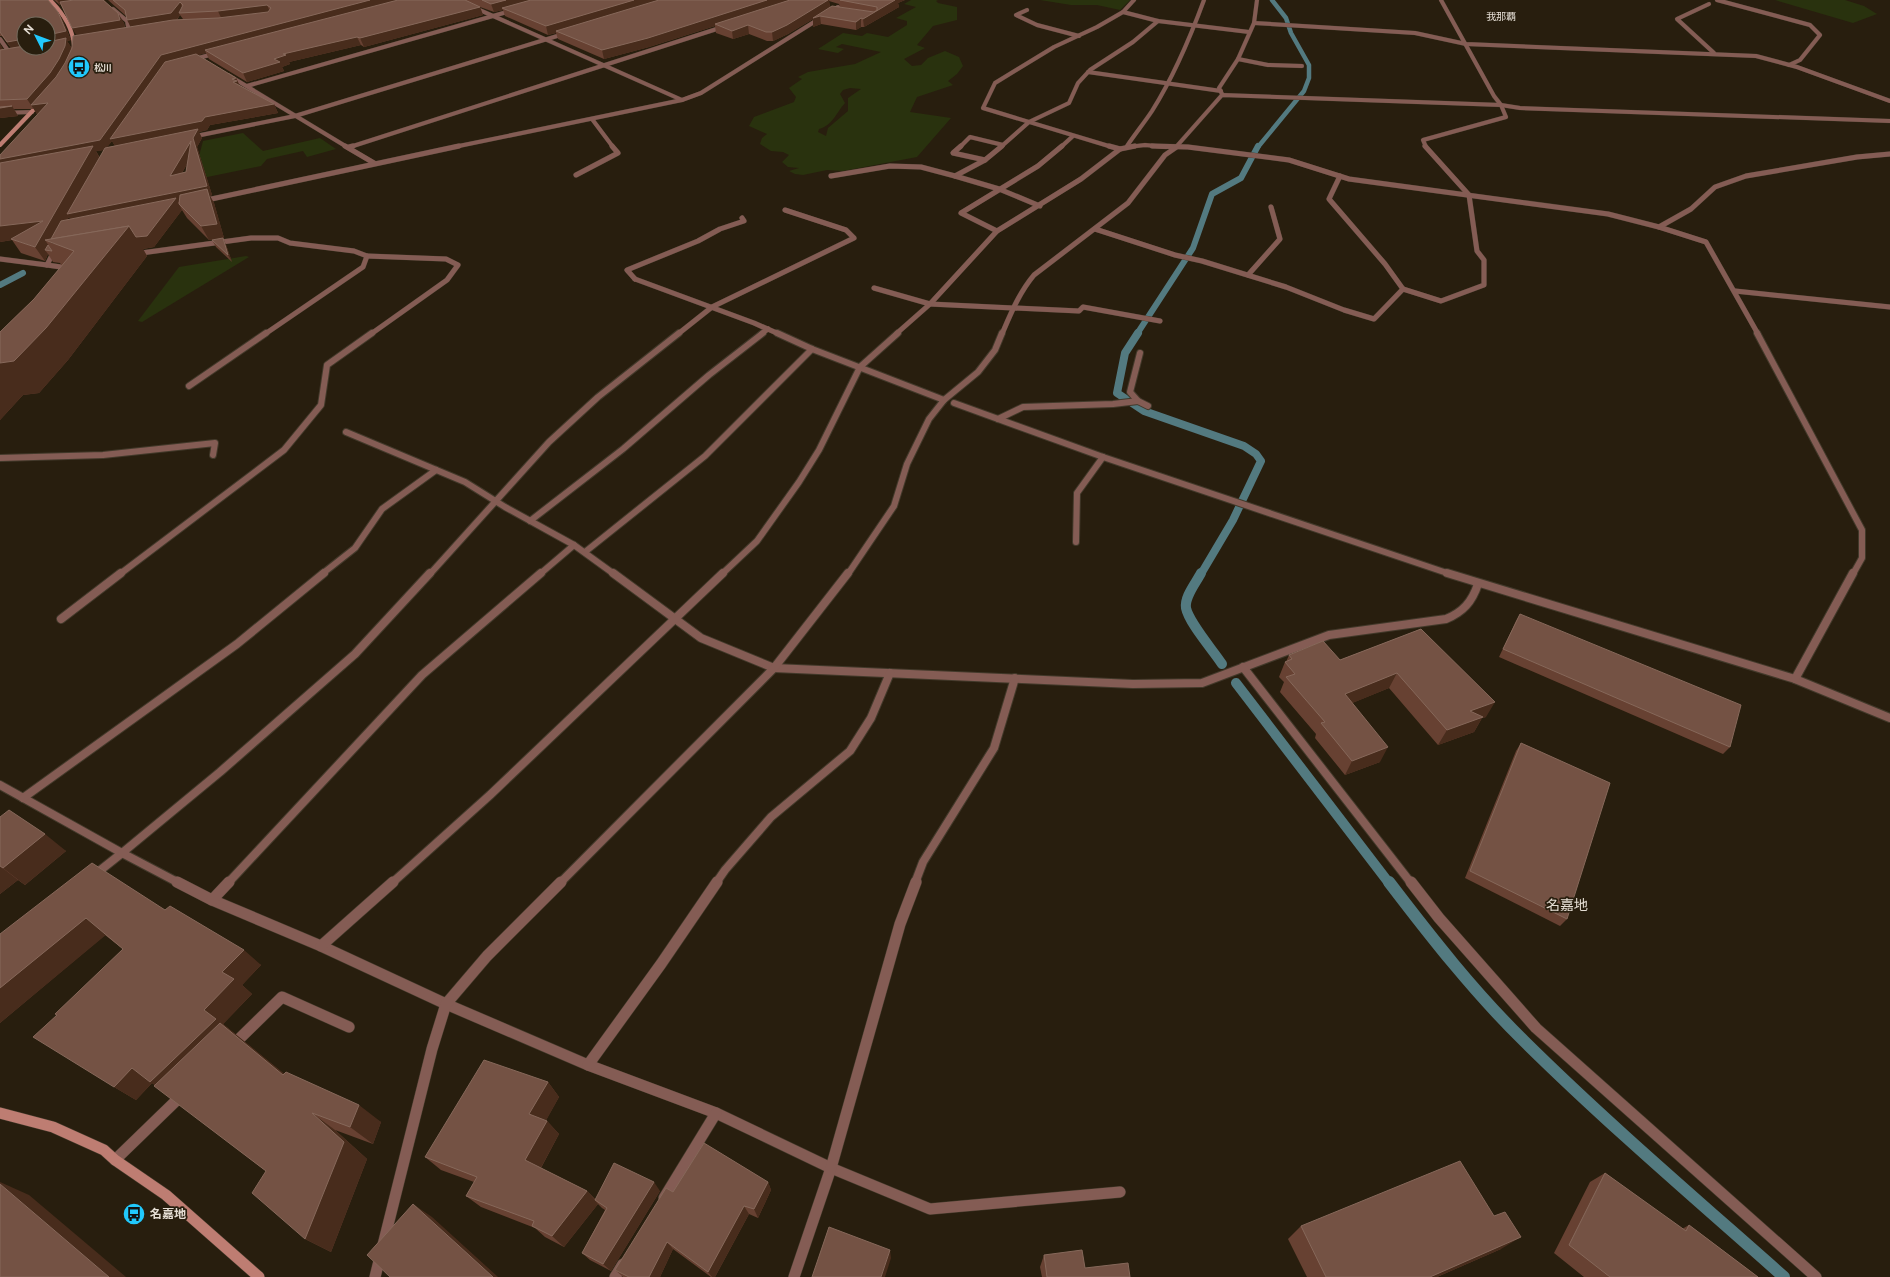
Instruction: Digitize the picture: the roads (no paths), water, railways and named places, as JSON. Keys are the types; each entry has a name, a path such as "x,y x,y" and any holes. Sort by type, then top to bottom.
{"main road":[{"path":"50,0 61,9 70,28 75,42 73,53"},
{"path":"0,145 46,98"},
{"path":"0,1113 52,1127 104,1150 166,1195 259,1277"}],"street":[{"path":"457,0 682,100"},
{"path":"1134,0 1123,12 1079,36 1054,47 995,83 983,108 1073,136 1123,148 1173,149 1188,147 1289,160 1340,176 1608,214 1659,227 1706,242 1735,291 1862,530 1862,558 1795,679"},
{"path":"321,946 490,795 757,541 803,476 819,450 860,367 930,304 964,265 997,231 1040,206 1081,179 1123,148 1155,107 1168,84 1195,26 1204,0"},
{"path":"1222,93 1219,88 1238,59 1254,23 1257,0"},
{"path":"1340,176 1329,199 1386,264 1402,289 1441,301 1484,285 1484,260 1477,251 1470,195 1424,145 1423,140 1506,117 1501,105 1494,96 1441,0"},
{"path":"1717,0 1810,26 1820,35 1800,60 1789,65"},
{"path":"1709,4 1677,19 1714,54"},
{"path":"199,202 374,163 682,100 701,92 838,7 831,5"},
{"path":"112,8 127,21 129,32"},
{"path":"247,86 522,8"},
{"path":"1027,10 1016,15 1032,23 1079,36"},
{"path":"832,11 839,12"},
{"path":"1123,12 1158,21 1249,32"},
{"path":"955,176 985,160 1029,122 1069,104 1078,83 1088,72 1133,42 1158,21"},
{"path":"1254,23 1415,33 1466,44 1756,56 1789,65 1890,101"},
{"path":"349,147 605,66 731,24"},
{"path":"121,34 134,31"},
{"path":"183,138 295,116 570,32"},
{"path":"0,39 10,55"},
{"path":"187,61 223,52"},
{"path":"5,56 16,54"},
{"path":"200,58 207,62"},
{"path":"1238,59 1268,65 1302,66"},
{"path":"220,70 374,163"},
{"path":"1088,72 1222,93 1287,97 1501,105 1520,108 1890,120"},
{"path":"375,1277 432,1049 446,1004 487,956 774,668 859,560 894,506 907,464 928,419 944,400 978,372 996,350 1012,309 1024,287 1034,275 1095,230 1128,203 1165,155 1180,144 1222,93"},
{"path":"0,112 32,112"},
{"path":"576,175 618,153 592,119"},
{"path":"997,231 961,213 1038,166 1073,136"},
{"path":"985,160 953,153 970,137 1004,145"},
{"path":"1659,227 1691,209 1716,187 1746,176 1857,157 1890,154"},
{"path":"831,176 890,166 921,167 999,189 1040,206"},
{"path":"1248,275 1280,239 1271,207"},
{"path":"86,882 220,772 355,654 444,559 549,442 598,398 712,307 854,238 846,230 785,210"},
{"path":"742,218 744,221 720,229 627,270 635,279 712,307 768,329 812,349 944,400"},
{"path":"1095,230 1286,287 1344,310 1374,319 1402,289"},
{"path":"61,619 284,450 321,405 328,365 447,280 458,265 446,259 367,256 354,251 290,243 278,238 251,238 125,255"},
{"path":"47,265 60,241"},
{"path":"189,386 364,267 367,256"},
{"path":"0,259 61,267 79,264"},
{"path":"874,288 930,304 1079,311 1083,307 1160,321"},
{"path":"1735,291 1890,307"},
{"path":"530,521 623,449 709,375 768,329"},
{"path":"585,552 704,456 812,349"},
{"path":"1140,353 1130,392 1138,401 1148,406"},
{"path":"998,419 1023,407 1113,404 1138,401"},
{"path":"954,403 1103,457 1478,584 1795,679 1890,718"},
{"path":"346,432 464,482 585,552 674,620 701,638 774,668 1133,684 1202,683 1329,635 1446,619 1458,614 1474,597 1478,584"},
{"path":"0,458 103,455 215,443 213,455"},
{"path":"1076,542 1077,493 1103,457"},
{"path":"23,798 238,644 355,548 382,509 436,470"},
{"path":"212,900 422,675 574,545"},
{"path":"1243,667 1439,918 1536,1028 1816,1277"},
{"path":"588,1065 725,870 771,817 817,777 850,751 871,718 890,673"},
{"path":"794,1277 831,1168 905,910 923,862 994,748 1015,678"},
{"path":"0,785 122,853 212,900 321,946 446,1004 588,1065 716,1113 831,1168 930,1209 1120,1192"},
{"path":"227,1051 282,997 349,1027"},
{"path":"116,1160 188,1090"},
{"path":"660,1205 716,1113"},
{"path":"616,1277 628,1257"}],"waterway":[{"path":"1258,147 1304,91 1309,78 1309,65 1291,33 1286,18 1272,0"},
{"path":"1137,334 1193,248 1212,194 1241,178 1258,146"},
{"path":"0,285 23,273"},
{"path":"1138,333 1125,353 1117,393 1144,411 1244,446 1256,454 1261,461 1233,520 1201,574"},
{"path":"1201,573 1187,599 1186,608 1196,629 1222,664"},
{"path":"1236,683 1389,883"},
{"path":"1389,882 1470,984 1524,1041 1620,1131 1784,1277"}],"place":[{"name":"松川","path":"79,67"},
{"name":"名嘉地","path":"134,1214"}],"district":[{"name":"我那覇","path":"1501,16"},
{"name":"名嘉地","path":"1567,905"}]}
